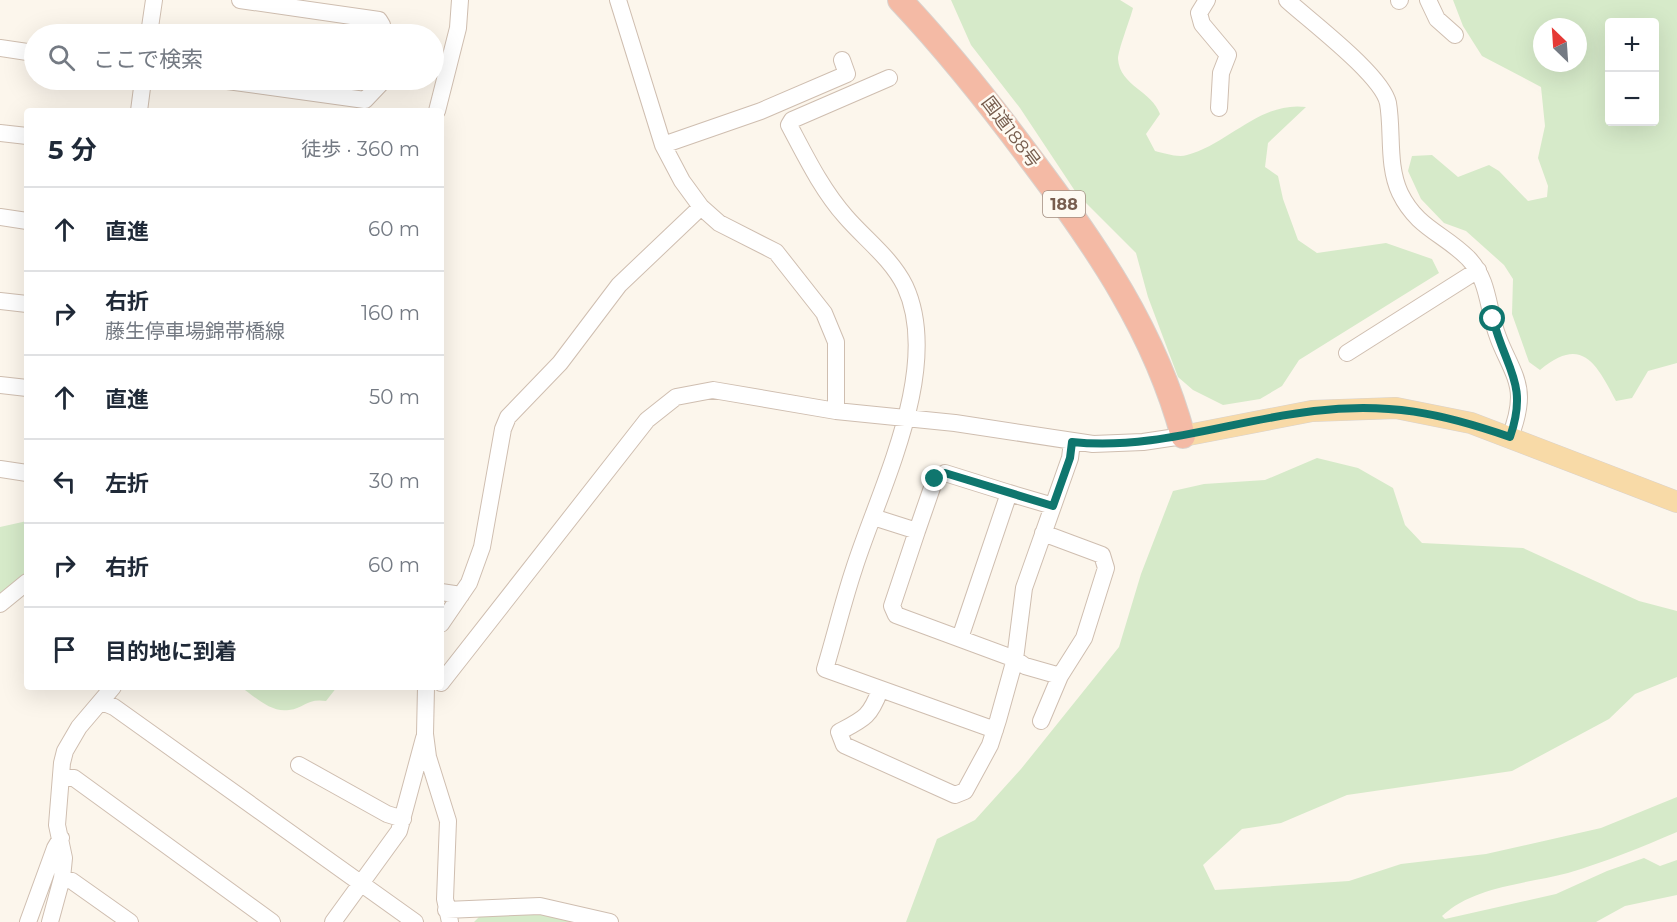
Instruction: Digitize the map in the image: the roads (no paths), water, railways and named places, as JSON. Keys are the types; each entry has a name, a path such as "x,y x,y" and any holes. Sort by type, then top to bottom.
{"highway":[{"name":"国道188号","path":"900,0 966,72 1113,274 1147,335 1173,398 1183,436"}],"main road":[{"path":"1183,436 1312,411 1396,408 1438,415 1510,437 1677,502"}],"street":[{"path":"150,24 154,0"},
{"path":"240,0 379,20 381,24"},
{"path":"444,83 458,28 460,0"},
{"path":"618,0 663,145 682,181 701,207 719,223 776,252 824,313 836,342 836,411"},
{"path":"1206,0 1199,13 1202,24 1228,55 1221,73 1219,108"},
{"path":"1287,0 1376,80 1387,99 1391,124 1393,171 1400,192 1412,212 1428,230 1467,256 1478,270 1489,295 1497,337 1516,381 1519,397 1516,419 1510,437"},
{"path":"1428,0 1437,19 1455,35"},
{"path":"0,48 24,52"},
{"path":"663,145 761,111 847,74 842,60"},
{"path":"889,78 792,120 789,125 820,183 847,218 890,262 914,309 917,337 908,419 854,568 825,669 995,730"},
{"path":"138,108 141,90"},
{"path":"293,90 366,100 375,90"},
{"path":"438,108 442,90"},
{"path":"0,133 24,136"},
{"path":"444,620 461,595 482,547 503,429 508,417 560,363 600,307 619,285 701,207"},
{"path":"0,217 24,221"},
{"path":"1347,353 1478,270"},
{"path":"0,301 24,304"},
{"path":"0,385 24,388"},
{"path":"444,680 640,430 666,404 688,393 713,390 836,411 955,423 1093,444 1143,442 1183,436"},
{"path":"880,690 866,718 839,732 844,745 955,795 965,791 990,745 995,730 1016,659 1021,602 1070,458 1072,442"},
{"path":"0,469 24,473"},
{"path":"1053,506 945,473 935,479 892,606 896,615 1016,659 1025,666 1060,676"},
{"path":"960,638 1008,493"},
{"path":"873,517 917,531"},
{"path":"1041,722 1060,676 1084,638 1106,568 1102,555 1043,533"},
{"path":"0,604 24,584"},
{"path":"444,592 461,595"},
{"path":"50,922 62,878 64,858 57,825 65,751 79,727 111,690"},
{"path":"427,694 425,734 428,757 448,822 448,916 540,906 610,922"},
{"path":"102,702 114,707 416,922"},
{"path":"333,922 399,831 425,734"},
{"path":"299,765 387,814 403,819"},
{"path":"61,777 74,778 272,922"},
{"path":"28,922 55,848 61,838"},
{"path":"62,878 72,881 130,922"}]}
